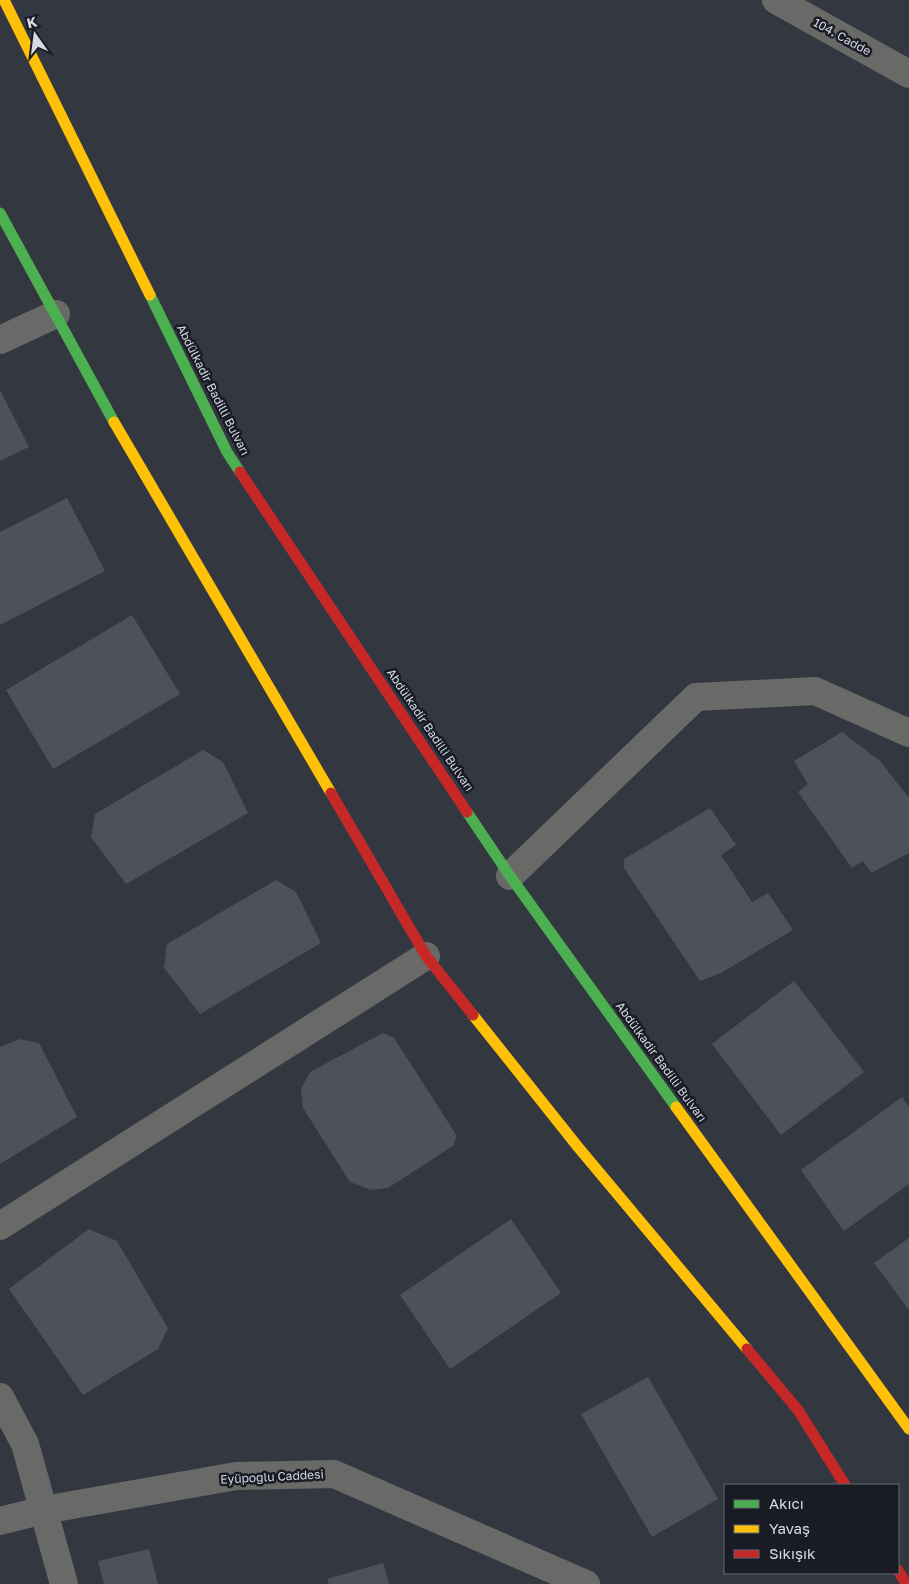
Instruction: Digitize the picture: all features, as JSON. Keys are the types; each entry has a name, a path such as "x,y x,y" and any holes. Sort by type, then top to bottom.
{"main road":[{"name":"Abdülkadir Badilli Bulvarı","path":"4,0 227,452 510,876 909,1429"},
{"path":"0,213 120,432 426,956 578,1147 798,1410 844,1484"},
{"path":"899,1572 906,1584"}],"street":[{"name":"104. Cadde","path":"776,0 909,74"},
{"path":"0,340 56,314"},
{"path":"510,876 696,698 814,691 909,733"},
{"path":"0,1226 426,956"},
{"path":"0,1397 25,1444 64,1584"},
{"name":"Eyüpoğlu Caddesi","path":"0,1521 44,1510 236,1476 334,1474 586,1584"}],"building":[{"path":"0,390 29,447 0,461"},
{"path":"67,498 105,571 0,625 0,532"},
{"path":"132,615 180,694 53,769 6,690"},
{"path":"842,732 880,761 909,798 909,853 871,873 863,861 852,868 798,792 808,784 794,761"},
{"path":"203,750 223,762 248,813 126,884 91,837 95,814"},
{"path":"710,808 736,845 721,855 752,902 768,893 793,930 721,973 700,981 624,868 624,859"},
{"path":"276,880 296,892 321,943 200,1014 164,968 167,944"},
{"path":"794,981 864,1072 781,1135 712,1044"},
{"path":"383,1033 394,1038 457,1136 453,1146 388,1188 371,1190 350,1182 303,1108 301,1089 310,1072"},
{"path":"20,1039 39,1043 77,1117 0,1164 0,1047"},
{"path":"902,1097 909,1107 909,1184 844,1231 801,1170"},
{"path":"511,1219 561,1293 450,1369 400,1295"},
{"path":"89,1229 117,1241 168,1328 158,1349 83,1395 9,1289"},
{"path":"909,1238 909,1310 874,1263"},
{"path":"648,1377 718,1499 652,1537 581,1414"},
{"path":"149,1549 158,1584 104,1584 98,1561"},
{"path":"383,1563 389,1584 329,1584 327,1579"}],"traffic: fast":[{"path":"0,213 114,422"},
{"path":"150,295 227,452 240,472"},
{"path":"467,812 510,876 676,1107"}],"traffic: slow":[{"path":"4,0 150,295"},
{"path":"114,422 331,793"},
{"path":"473,1015 578,1147 747,1349"},
{"path":"676,1107 909,1429"}],"traffic: jam":[{"path":"240,472 467,812"},
{"path":"331,793 426,956 473,1015"},
{"path":"747,1349 798,1410 844,1484"},
{"path":"899,1572 906,1584"}]}
